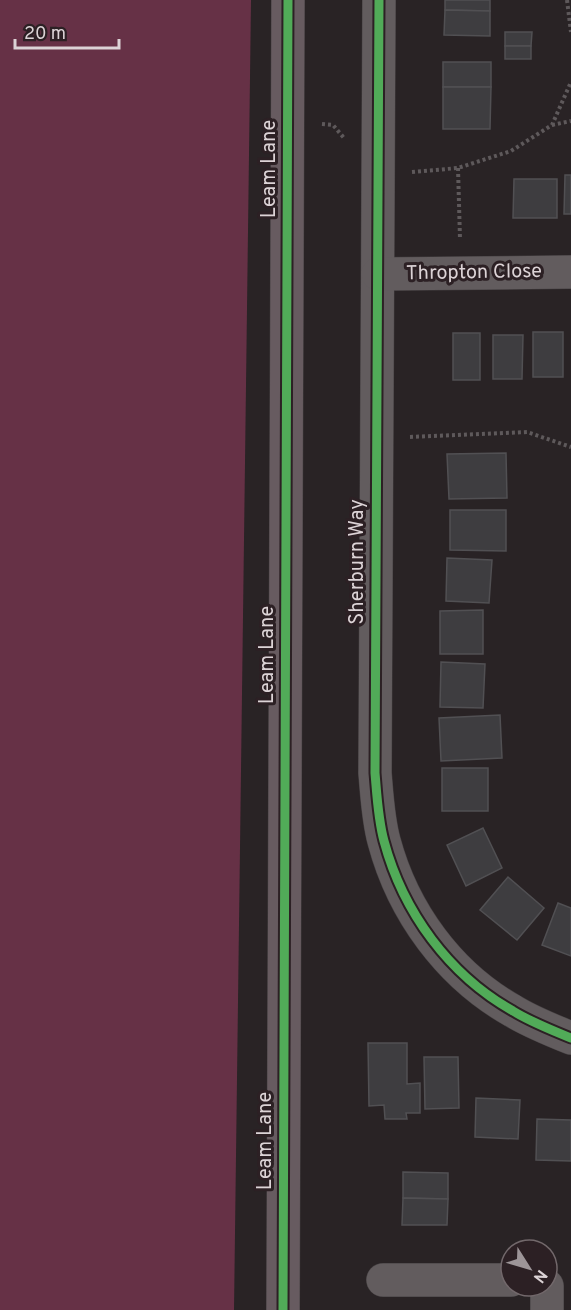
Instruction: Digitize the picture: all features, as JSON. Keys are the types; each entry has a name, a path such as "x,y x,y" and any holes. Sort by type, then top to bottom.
{"main road":[{"name":"Leam Lane","path":"283,1310 288,0"}],"street":[{"name":"Sherburn Way","path":"379,0 375,773 377,805 384,840 394,872 408,902 439,950 483,992 540,1026 571,1038"},
{"name":"Thropton Close","path":"378,274 571,272"},
{"path":"383,1280 499,1280"}],"path":[{"path":"567,0 571,32"},
{"path":"552,125 571,82"},
{"path":"288,123 333,125 378,176 458,168 511,151 552,125 571,121"},
{"path":"458,168 461,274"},
{"path":"376,438 527,432 571,447"}],"shaded area":[{"path":"0,0 251,0 234,1310 0,1310"}],"building":[{"path":"445,0 490,0 490,11 445,10"},
{"path":"445,10 490,11 490,36 444,35"},
{"path":"505,32 532,32 531,46 505,46"},
{"path":"505,46 531,46 531,59 505,59"},
{"path":"443,62 491,62 491,87 443,87"},
{"path":"443,87 491,87 490,129 443,129"},
{"path":"565,175 571,175 571,214 564,214"},
{"path":"514,179 557,179 557,218 513,218"},
{"path":"533,332 563,332 563,377 533,377"},
{"path":"453,333 480,333 480,380 453,380"},
{"path":"493,335 523,335 522,379 493,379"},
{"path":"506,453 507,498 449,499 447,454"},
{"path":"450,510 506,510 506,551 450,550"},
{"path":"447,558 492,560 489,603 446,601"},
{"path":"483,610 483,654 440,654 440,611"},
{"path":"441,662 485,664 483,708 440,707"},
{"path":"500,715 502,758 441,761 439,718"},
{"path":"442,768 488,768 488,811 442,811"},
{"path":"483,828 502,868 466,886 447,845"},
{"path":"508,877 544,908 517,940 480,910"},
{"path":"558,903 571,908 571,956 542,945"},
{"path":"368,1043 407,1043 407,1084 420,1083 420,1113 406,1113 407,1119 385,1119 384,1105 369,1106"},
{"path":"424,1057 458,1057 459,1108 425,1109"},
{"path":"476,1098 520,1100 518,1139 475,1137"},
{"path":"537,1119 571,1120 571,1161 536,1160"},
{"path":"403,1172 448,1173 448,1199 403,1198"},
{"path":"403,1198 448,1199 447,1225 402,1225"}],"cycle path":[{"path":"283,1310 288,0"},
{"path":"379,0 375,773 380,824 392,867 403,892 416,916 449,960 490,996 513,1011 571,1038"}]}
